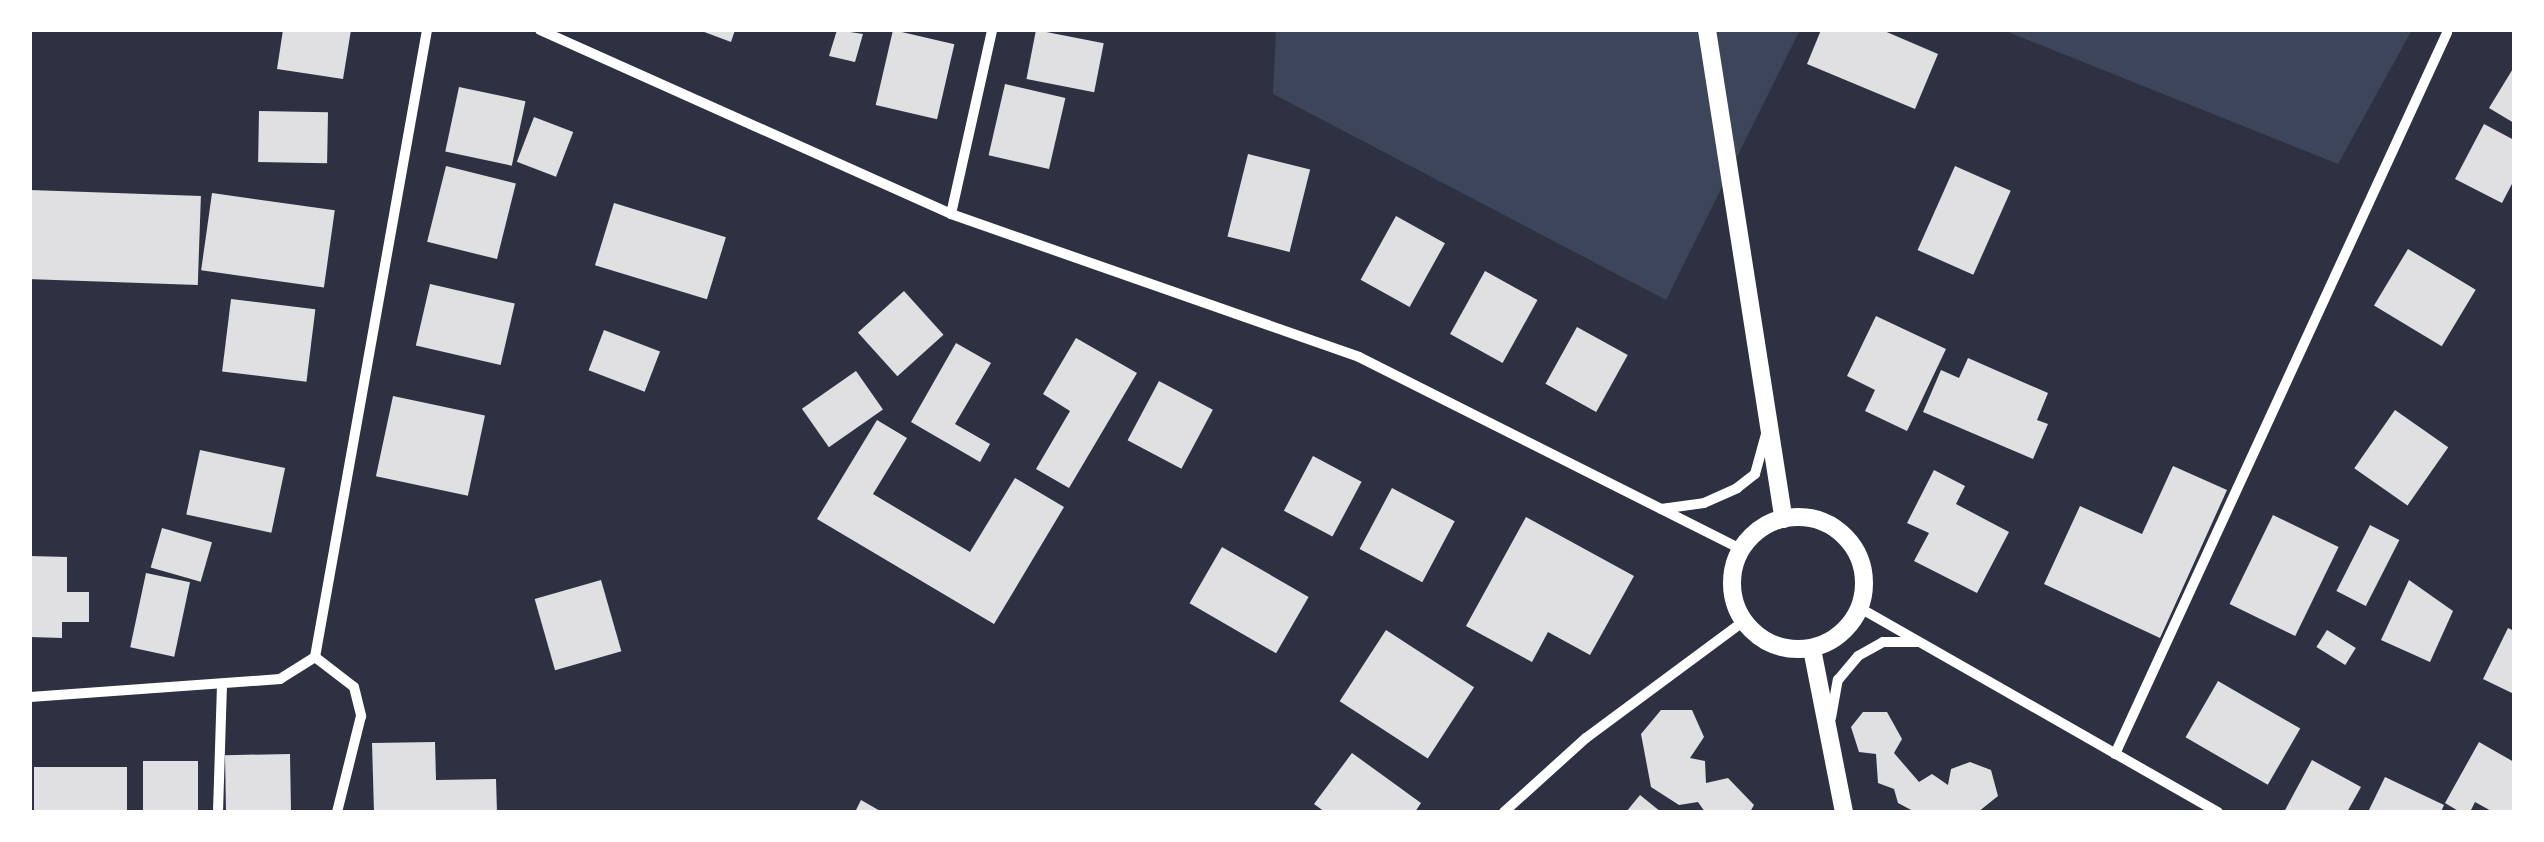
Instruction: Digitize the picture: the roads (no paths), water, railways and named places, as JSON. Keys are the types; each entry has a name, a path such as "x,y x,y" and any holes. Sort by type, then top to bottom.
{"street":[{"path":"30,697 280,679 314,657 427,30"},
{"path":"540,30 951,214 1359,357 1740,550"},
{"path":"951,214 992,30"},
{"path":"1707,30 1784,519"},
{"path":"2115,754 2447,33"},
{"path":"1660,509 1704,503 1755,474 1769,424"},
{"path":"1784,519 1817,519 1853,545 1865,586 1850,627 1812,649 1768,644 1744,621 1732,592 1740,550 1755,533 1784,519"},
{"path":"1860,608 2218,812"},
{"path":"1504,812 1586,738 1744,621"},
{"path":"1828,734 1838,680 1858,656 1883,642 1919,642"},
{"path":"1812,649 1844,812"},
{"path":"314,657 354,687 360,716 336,812"},
{"path":"218,812 222,685"}]}
